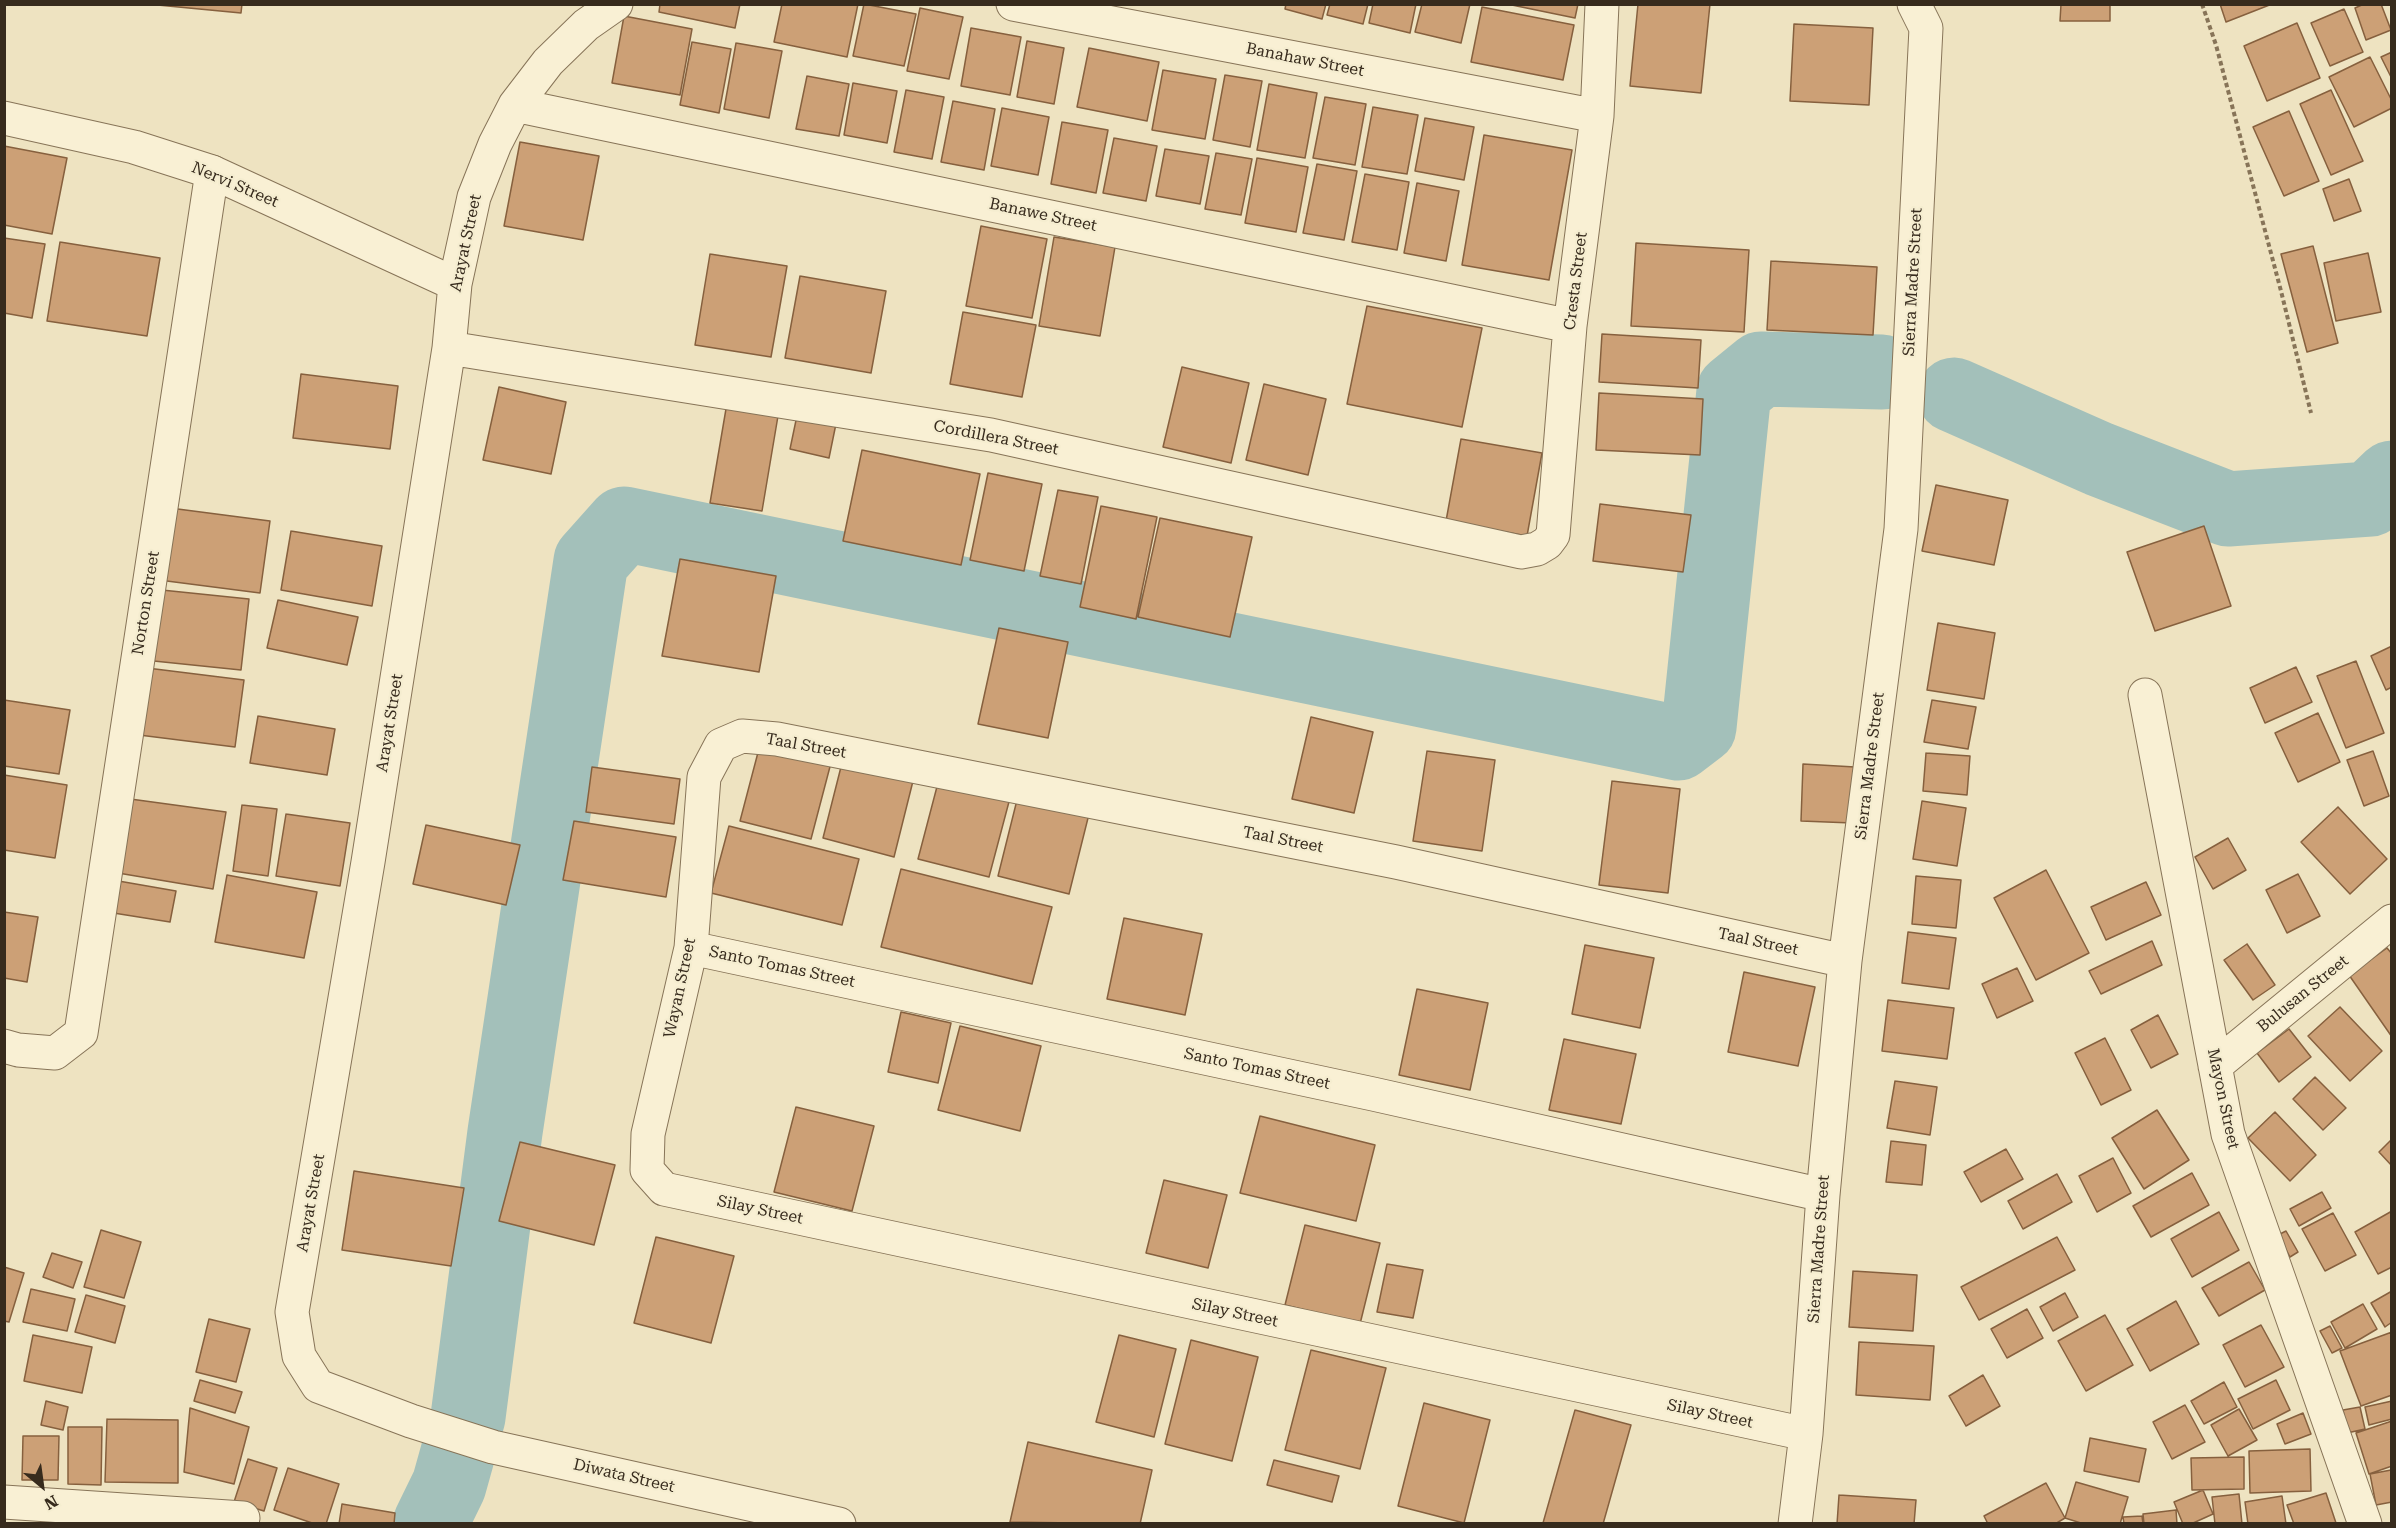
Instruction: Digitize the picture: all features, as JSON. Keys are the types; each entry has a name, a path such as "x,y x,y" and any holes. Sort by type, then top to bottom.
{"street":[{"name":"Arayat Street","path":"411,1421 318,1386 299,1356 292,1312 368,862 449,348 455,284 474,197 495,144 515,105 548,62 585,25 616,4"},
{"name":"Banahaw Street","path":"1013,4 1597,116"},
{"name":"Cresta Street","path":"1537,549 1547,543 1553,535 1570,326 1597,116 1602,4"},
{"name":"Sierra Madre Street","path":"1796,1524 1806,1434 1823,1195 1845,961 1901,529 1926,28 1916,6"},
{"name":"Banawe Street","path":"515,105 1570,326"},
{"name":"Nervi Street","path":"4,118 134,147 212,172 455,284"},
{"name":"Norton Street","path":"4,1046 18,1050 55,1053 81,1033 212,172"},
{"name":"Cordillera Street","path":"449,348 991,435 1521,552 1537,549"},
{"name":"Mayon Street","path":"2145,695 2228,1134 2365,1524"},
{"name":"Taal Street","path":"721,745 742,736 777,739 1396,862 1845,961"},
{"name":"Wayan Street","path":"664,1190 647,1170 648,1134 691,948 704,777 721,745"},
{"name":"Bulusan Street","path":"2215,1066 2391,921"},
{"name":"Santo Tomas Street","path":"691,948 1373,1094 1823,1195"},
{"name":"Silay Street","path":"664,1190 1806,1434"},
{"name":"Diwata Street","path":"411,1421 493,1447 758,1515 839,1524"},
{"path":"12,1509 243,1518"}],"path":[{"path":"2202,4 2216,45 2282,291 2311,412"}],"building":[{"path":"147,4 242,4 241,13"},
{"path":"660,4 740,4 735,28 659,12"},
{"path":"782,4 858,4 847,57 774,42"},
{"path":"864,4 916,14 904,66 853,56"},
{"path":"1286,4 1326,4 1322,19 1285,9"},
{"path":"1330,4 1368,4 1363,24 1327,15"},
{"path":"1373,4 1416,4 1410,33 1369,23"},
{"path":"1422,4 1470,4 1461,43 1415,32"},
{"path":"1507,4 1578,4 1575,18"},
{"path":"1638,4 1710,4 1701,93 1630,86"},
{"path":"2061,4 2110,4 2110,21 2060,21"},
{"path":"2220,4 2272,4 2226,22"},
{"path":"2364,4 2381,4 2391,30 2366,40 2355,8"},
{"path":"1482,7 1574,25 1563,80 1471,62"},
{"path":"920,8 963,17 949,79 907,71"},
{"path":"2344,9 2363,52 2330,66 2311,23"},
{"path":"624,16 692,29 680,95 612,83"},
{"path":"2297,23 2320,78 2267,101 2244,46"},
{"path":"1794,24 1873,28 1869,105 1790,101"},
{"path":"971,28 1021,37 1010,95 961,86"},
{"path":"1027,41 1064,48 1054,104 1017,97"},
{"path":"692,42 731,49 719,113 680,105"},
{"path":"736,43 782,51 769,118 724,109"},
{"path":"1089,48 1159,62 1147,121 1077,107"},
{"path":"2392,52 2392,79 2381,57"},
{"path":"2370,57 2392,101 2392,108 2354,127 2329,77"},
{"path":"1163,70 1216,79 1205,139 1152,130"},
{"path":"1225,75 1262,81 1250,147 1213,140"},
{"path":"807,76 849,84 839,136 796,129"},
{"path":"853,83 897,91 887,143 844,135"},
{"path":"1269,84 1317,93 1305,158 1257,150"},
{"path":"906,90 944,97 932,159 894,152"},
{"path":"2331,90 2363,161 2331,175 2300,104"},
{"path":"1325,97 1366,104 1355,165 1313,158"},
{"path":"953,101 995,109 984,170 941,162"},
{"path":"1373,107 1418,115 1407,174 1362,167"},
{"path":"1002,108 1049,117 1038,175 991,166"},
{"path":"2289,111 2319,181 2284,196 2253,127"},
{"path":"1425,118 1474,127 1464,180 1415,171"},
{"path":"1062,122 1108,130 1096,193 1051,184"},
{"path":"1484,135 1572,150 1549,280 1462,265"},
{"path":"1114,138 1157,146 1146,201 1103,193"},
{"path":"520,142 599,156 583,240 504,226"},
{"path":"4,146 67,158 52,234 4,225"},
{"path":"1165,149 1209,156 1200,204 1156,196"},
{"path":"1216,153 1252,159 1241,215 1205,209"},
{"path":"1257,158 1308,167 1296,232 1245,223"},
{"path":"1317,164 1357,171 1344,240 1303,233"},
{"path":"1365,174 1409,182 1397,250 1352,242"},
{"path":"2349,179 2361,211 2334,221 2323,189"},
{"path":"1417,183 1459,191 1446,261 1404,253"},
{"path":"981,226 1047,239 1032,318 966,306"},
{"path":"1054,237 1115,247 1100,336 1039,326"},
{"path":"4,238 45,244 32,318 4,313"},
{"path":"60,242 160,258 147,336 47,321"},
{"path":"1636,243 1749,250 1744,332 1631,326"},
{"path":"2313,246 2338,343 2307,352 2281,254"},
{"path":"2368,253 2381,312 2336,321 2324,263"},
{"path":"710,254 787,266 771,357 695,345"},
{"path":"1771,261 1877,267 1873,335 1767,330"},
{"path":"800,276 886,291 871,373 785,358"},
{"path":"1367,306 1482,328 1462,427 1347,404"},
{"path":"963,312 1036,325 1022,397 950,384"},
{"path":"1602,334 1701,340 1698,388 1599,382"},
{"path":"1182,367 1249,383 1231,463 1163,447"},
{"path":"301,374 398,386 390,449 293,438"},
{"path":"1264,384 1326,399 1308,475 1246,460"},
{"path":"499,387 566,402 551,474 483,460"},
{"path":"1599,393 1703,399 1700,455 1596,450"},
{"path":"727,403 779,410 762,511 710,503"},
{"path":"799,406 838,414 829,458 790,449"},
{"path":"1461,439 1542,453 1527,536 1446,521"},
{"path":"862,450 980,474 961,565 843,541"},
{"path":"988,473 1042,484 1024,571 970,560"},
{"path":"1936,485 2008,500 1994,565 1922,551"},
{"path":"1058,490 1098,497 1081,584 1040,576"},
{"path":"1600,504 1691,515 1683,572 1593,561"},
{"path":"1101,506 1157,517 1136,619 1080,607"},
{"path":"170,508 270,521 260,593 159,580"},
{"path":"1160,518 1252,537 1230,637 1138,617"},
{"path":"2204,526 2231,606 2155,631 2127,552"},
{"path":"291,531 382,546 372,606 281,590"},
{"path":"680,559 776,576 759,672 662,656"},
{"path":"152,589 249,599 241,670 144,660"},
{"path":"278,600 358,617 347,665 267,648"},
{"path":"1938,623 1995,633 1984,699 1927,690"},
{"path":"999,628 1068,642 1048,738 978,724"},
{"path":"2392,646 2392,687 2386,690 2371,656"},
{"path":"2356,661 2384,733 2346,748 2317,676"},
{"path":"139,667 244,680 235,747 131,734"},
{"path":"2296,667 2312,702 2265,723 2250,688"},
{"path":"4,700 70,710 59,774 4,766"},
{"path":"1932,700 1976,707 1968,749 1924,742"},
{"path":"2318,713 2340,762 2298,782 2275,733"},
{"path":"258,716 335,729 327,775 250,763"},
{"path":"1311,717 1373,732 1354,813 1292,799"},
{"path":"761,741 832,759 811,839 740,821"},
{"path":"1427,751 1495,760 1482,851 1413,841"},
{"path":"2373,751 2389,796 2364,806 2347,760"},
{"path":"1926,753 1970,756 1967,795 1923,791"},
{"path":"843,759 914,777 894,857 823,838"},
{"path":"1803,764 1855,767 1852,823 1801,821"},
{"path":"592,767 680,779 674,824 586,812"},
{"path":"4,775 67,785 55,858 4,850"},
{"path":"939,779 1010,798 989,877 918,859"},
{"path":"1612,781 1680,789 1668,893 1599,885"},
{"path":"1018,796 1089,814 1069,894 998,876"},
{"path":"123,798 226,812 213,889 112,872"},
{"path":"1922,801 1966,808 1957,866 1913,859"},
{"path":"242,805 277,809 268,876 233,871"},
{"path":"2338,807 2387,859 2350,894 2301,842"},
{"path":"286,814 350,823 340,886 276,876"},
{"path":"574,821 676,837 666,897 563,880"},
{"path":"426,825 520,845 506,905 413,884"},
{"path":"729,826 859,859 842,925 711,893"},
{"path":"2228,838 2246,870 2213,889 2195,857"},
{"path":"901,869 1052,907 1032,984 881,947"},
{"path":"2046,870 2089,953 2036,980 1994,898"},
{"path":"2298,874 2320,916 2287,933 2266,890"},
{"path":"227,875 317,892 304,958 215,942"},
{"path":"1916,876 1961,880 1956,928 1912,924"},
{"path":"107,879 176,891 170,922 101,911"},
{"path":"2146,882 2161,915 2106,940 2091,907"},
{"path":"4,912 38,917 27,982 4,978"},
{"path":"1124,918 1202,934 1185,1015 1107,999"},
{"path":"1908,932 1956,938 1949,989 1902,983"},
{"path":"2152,941 2162,965 2101,994 2089,971"},
{"path":"2247,944 2275,985 2253,1000 2224,960"},
{"path":"1585,945 1654,958 1640,1028 1572,1014"},
{"path":"2387,948 2392,954 2392,1037 2349,975"},
{"path":"2017,968 2033,1001 1997,1018 1982,984"},
{"path":"1744,972 1815,987 1798,1066 1728,1052"},
{"path":"1417,989 1488,1003 1470,1090 1399,1075"},
{"path":"1888,1000 1954,1008 1947,1059 1882,1051"},
{"path":"2340,1007 2382,1051 2350,1081 2308,1036"},
{"path":"901,1012 951,1023 938,1083 888,1072"},
{"path":"2158,1015 2178,1054 2151,1068 2131,1030"},
{"path":"960,1026 1041,1046 1020,1131 938,1110"},
{"path":"2289,1029 2311,1057 2279,1082 2257,1053"},
{"path":"2105,1038 2131,1090 2101,1105 2075,1053"},
{"path":"1564,1039 1636,1054 1621,1124 1549,1110"},
{"path":"2315,1077 2346,1108 2323,1130 2293,1099"},
{"path":"1895,1081 1937,1087 1930,1135 1887,1128"},
{"path":"796,1107 874,1126 852,1211 774,1192"},
{"path":"2157,1110 2189,1160 2144,1189 2112,1138"},
{"path":"2275,1112 2316,1155 2290,1181 2248,1138"},
{"path":"1260,1116 1375,1145 1356,1221 1240,1193"},
{"path":"2392,1139 2392,1166 2379,1152"},
{"path":"1891,1141 1926,1145 1922,1185 1886,1182"},
{"path":"520,1142 615,1165 594,1245 499,1221"},
{"path":"2006,1149 2023,1179 1981,1202 1964,1172"},
{"path":"2113,1158 2131,1193 2097,1212 2079,1176"},
{"path":"354,1171 464,1188 451,1266 342,1250"},
{"path":"2192,1173 2209,1205 2151,1237 2133,1206"},
{"path":"2057,1174 2072,1202 2023,1229 2008,1201"},
{"path":"1164,1180 1227,1195 1208,1268 1146,1253"},
{"path":"2322,1192 2331,1208 2299,1226 2290,1209"},
{"path":"2392,1211 2392,1267 2378,1274 2355,1232"},
{"path":"2219,1212 2239,1250 2192,1277 2171,1239"},
{"path":"2333,1213 2356,1255 2325,1271 2302,1229"},
{"path":"1305,1225 1380,1243 1360,1324 1285,1305"},
{"path":"101,1230 141,1242 124,1298 84,1287"},
{"path":"2286,1231 2298,1252 2290,1257 2278,1235"},
{"path":"656,1237 734,1256 711,1343 634,1323"},
{"path":"2057,1237 2075,1270 1979,1320 1961,1287"},
{"path":"52,1253 82,1262 73,1288 43,1277"},
{"path":"2249,1262 2265,1290 2219,1316 2202,1288"},
{"path":"1387,1264 1423,1270 1413,1318 1377,1312"},
{"path":"4,1267 24,1273 9,1322 4,1321"},
{"path":"1853,1271 1917,1275 1913,1331 1849,1327"},
{"path":"31,1289 75,1299 67,1331 23,1322"},
{"path":"2392,1291 2392,1322 2385,1327 2371,1303"},
{"path":"2065,1293 2078,1317 2053,1331 2040,1307"},
{"path":"86,1295 125,1306 115,1343 75,1332"},
{"path":"2176,1301 2199,1344 2150,1371 2127,1329"},
{"path":"2363,1304 2377,1329 2345,1348 2331,1322"},
{"path":"2027,1309 2043,1338 2007,1358 1991,1329"},
{"path":"2105,1315 2133,1365 2086,1391 2058,1341"},
{"path":"209,1319 250,1329 236,1382 196,1372"},
{"path":"2261,1325 2284,1367 2245,1387 2223,1345"},
{"path":"2330,1326 2342,1348 2332,1353 2320,1331"},
{"path":"2392,1332 2392,1395 2361,1406 2340,1351"},
{"path":"33,1335 92,1347 82,1393 24,1381"},
{"path":"1119,1335 1176,1349 1154,1437 1096,1422"},
{"path":"1191,1340 1258,1357 1232,1461 1165,1444"},
{"path":"1859,1342 1934,1346 1930,1400 1856,1395"},
{"path":"1311,1350 1386,1368 1360,1469 1285,1450"},
{"path":"1983,1375 2000,1406 1966,1426 1949,1396"},
{"path":"200,1380 242,1392 235,1413 194,1401"},
{"path":"2276,1380 2290,1410 2253,1429 2238,1399"},
{"path":"2224,1382 2237,1407 2204,1424 2191,1401"},
{"path":"46,1401 68,1407 63,1430 41,1425"},
{"path":"2392,1401 2392,1419 2369,1425 2365,1407"},
{"path":"1424,1403 1490,1420 1464,1523 1398,1506"},
{"path":"2185,1405 2205,1442 2172,1459 2153,1422"},
{"path":"2360,1407 2365,1429 2347,1433 2343,1410"},
{"path":"190,1408 249,1427 234,1484 184,1472"},
{"path":"2239,1409 2257,1440 2228,1456 2211,1425"},
{"path":"1575,1410 1631,1425 1603,1524 1543,1523"},
{"path":"2303,1413 2311,1434 2285,1444 2277,1424"},
{"path":"107,1419 178,1420 178,1483 105,1482"},
{"path":"2392,1421 2392,1466 2369,1474 2356,1433"},
{"path":"68,1427 102,1427 101,1485 68,1484"},
{"path":"23,1436 59,1436 58,1480 22,1480"},
{"path":"2090,1438 2146,1449 2139,1482 2084,1471"},
{"path":"1028,1442 1152,1470 1140,1524 1010,1522"},
{"path":"2310,1449 2311,1491 2250,1493 2249,1451"},
{"path":"2244,1457 2244,1489 2192,1490 2191,1458"},
{"path":"248,1459 277,1468 264,1511 234,1502"},
{"path":"1274,1460 1339,1476 1332,1502 1267,1485"},
{"path":"288,1468 339,1484 326,1524 315,1524 274,1510"},
{"path":"2391,1470 2392,1502 2376,1505 2370,1474"},
{"path":"2076,1482 2128,1497 2120,1524 2084,1524 2065,1518"},
{"path":"2046,1483 2065,1518 2055,1524 1988,1524 1984,1516"},
{"path":"2203,1490 2213,1514 2191,1524 2183,1524 2174,1502"},
{"path":"2326,1493 2336,1523 2294,1524 2287,1505"},
{"path":"2239,1494 2242,1524 2215,1524 2212,1497"},
{"path":"1839,1495 1916,1500 1914,1524 1837,1524"},
{"path":"2282,1496 2286,1524 2248,1524 2245,1502"},
{"path":"342,1504 395,1513 394,1524 339,1524"},
{"path":"2176,1510 2177,1524 2144,1524 2143,1514"},
{"path":"2142,1516 2143,1524 2124,1524 2123,1517"}],"waterway":[{"path":"430,1524 449,1485 468,1417 505,1132 591,561 624,524 1678,743 1699,727 1734,391 1761,369 1882,372"},
{"path":"1954,395 2099,459 2228,509 2370,499 2392,478"}]}
